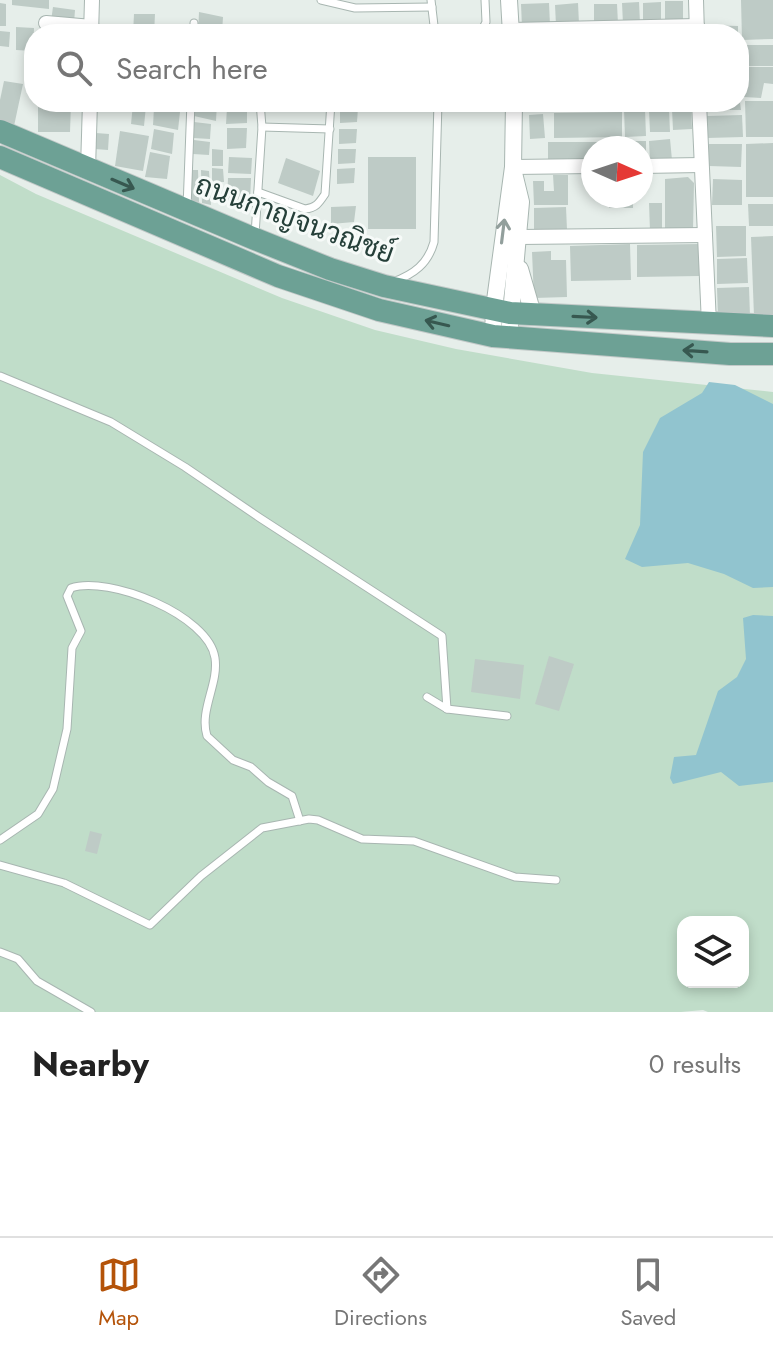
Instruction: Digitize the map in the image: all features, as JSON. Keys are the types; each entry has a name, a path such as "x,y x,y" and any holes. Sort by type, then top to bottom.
{"main road":[{"name":"ถนนกาญจนวณิชย์","path":"0,131 255,239 330,269 384,286 533,314 773,326"},
{"name":"ถนนกาญจนวณิชย์","path":"0,157 278,276 379,310 501,336 730,354 773,354"}],"street":[{"path":"92,0 92,24"},
{"path":"509,0 510,24"},
{"path":"696,0 697,24"},
{"path":"46,23 53,24"},
{"path":"88,169 90,112"},
{"path":"501,336 498,275 513,167 514,112"},
{"path":"699,112 709,324"},
{"path":"653,166 701,165"},
{"path":"513,167 581,166"},
{"path":"513,167 521,202 518,256 523,286 533,314"},
{"path":"519,237 705,235"},
{"path":"502,310 518,256"},
{"path":"464,302 480,295 498,275"}],"lane":[{"path":"321,0 355,8 432,4 434,24"},
{"path":"485,0 485,24"},
{"path":"186,211 191,112"},
{"path":"255,239 261,112"},
{"path":"258,192 305,209 319,203 325,194 331,112"},
{"path":"384,286 417,270 431,252 434,242 438,112"},
{"path":"262,127 330,129"},
{"path":"0,376 111,422 442,636 447,709"},
{"path":"0,840 38,814 53,789 67,724 72,648 81,629 67,596 71,588 82,585 109,587 133,594 174,613 199,629 211,644 215,660 205,723 208,738 233,760 251,767 268,782 292,796 300,821"},
{"path":"427,697 447,709 507,716"},
{"path":"0,865 64,883 150,925 201,876 258,830 270,824 318,820 362,839 414,841 515,877 556,880"},
{"path":"0,952 18,959 37,981 91,1012"}],"green space":[{"path":"0,175 36,194 282,298 375,330 456,349 592,373 773,392 773,1012 0,1012"}],"water":[{"path":"709,382 735,385 773,404 773,587 753,588 724,574 688,563 642,567 625,559 640,525 643,452 660,418 702,393"},
{"path":"773,616 773,782 739,786 721,772 673,784 670,778 674,757 696,755 718,691 737,677 746,659 743,618"}],"building":[{"path":"12,0 49,0 49,9 12,5"},
{"path":"741,0 773,0 773,39 749,40 749,24 742,24"},
{"path":"665,1 683,1 683,23 665,23"},
{"path":"639,2 640,23 623,24 622,3"},
{"path":"661,2 661,24 643,24 643,3"},
{"path":"0,3 6,4 6,26 0,26"},
{"path":"549,3 550,24 522,24 521,4"},
{"path":"578,3 579,24 556,24 555,5"},
{"path":"594,4 617,4 618,24 594,24"},
{"path":"53,7 75,10 74,23 51,21"},
{"path":"199,12 223,17 223,24 198,24"},
{"path":"134,14 155,14 154,24 134,24"},
{"path":"16,27 24,27 24,50 16,50"},
{"path":"0,31 10,32 9,47 0,46"},
{"path":"749,45 773,45 773,66 749,66"},
{"path":"749,67 773,67 773,84 764,83 761,98 749,97"},
{"path":"4,81 23,84 14,126 0,123"},
{"path":"749,101 773,101 773,137 746,137 745,112 749,112"},
{"path":"38,112 71,112 70,132 38,132"},
{"path":"132,112 145,112 144,126 131,124"},
{"path":"154,112 180,112 178,130 153,125"},
{"path":"194,112 216,112 216,121 194,116"},
{"path":"227,112 247,112 247,123 226,124"},
{"path":"340,112 358,112 357,122 340,123"},
{"path":"622,112 622,136 554,138 554,113"},
{"path":"624,112 645,112 646,136 625,136"},
{"path":"649,112 669,112 670,132 650,132"},
{"path":"672,112 691,112 692,129 673,130"},
{"path":"543,114 545,138 530,139 529,115"},
{"path":"742,115 743,137 707,138 707,116"},
{"path":"194,122 211,124 210,139 193,138"},
{"path":"227,128 247,128 246,148 227,149"},
{"path":"154,129 174,133 172,154 151,149"},
{"path":"339,129 357,129 356,143 339,144"},
{"path":"120,131 149,136 143,171 115,166"},
{"path":"96,133 109,134 108,150 95,149"},
{"path":"670,139 672,160 653,162 653,141"},
{"path":"194,140 210,142 209,155 193,154"},
{"path":"548,142 581,142 581,161 548,161"},
{"path":"773,143 773,197 746,197 746,144"},
{"path":"709,144 742,144 741,167 709,166"},
{"path":"212,149 223,150 223,166 212,166"},
{"path":"338,149 356,149 355,163 338,164"},
{"path":"150,152 170,156 167,179 145,177"},
{"path":"229,157 252,158 251,174 228,173"},
{"path":"368,157 416,157 416,229 368,229"},
{"path":"286,158 320,171 313,196 278,183"},
{"path":"212,168 223,169 224,182 212,182"},
{"path":"355,168 354,183 337,184 337,169"},
{"path":"191,170 198,170 199,202 191,201"},
{"path":"201,170 209,171 211,205 202,203"},
{"path":"553,175 568,175 568,205 534,205 533,181 544,181 544,191 554,191"},
{"path":"688,177 694,183 693,230 665,230 665,179"},
{"path":"228,178 251,178 250,201 227,201"},
{"path":"713,179 742,180 742,205 712,205"},
{"path":"653,203 662,203 662,231 650,231 649,208 653,208"},
{"path":"748,204 773,204 773,226 749,226"},
{"path":"356,206 354,222 331,224 331,207"},
{"path":"566,207 567,230 534,231 534,208"},
{"path":"716,226 746,226 746,256 717,257"},
{"path":"773,236 773,316 754,316 751,237"},
{"path":"380,243 391,244 390,255 379,255"},
{"path":"630,244 631,280 571,281 570,246"},
{"path":"699,244 699,276 637,277 637,245"},
{"path":"551,251 551,260 566,260 567,297 534,298 532,252"},
{"path":"747,258 748,283 717,284 717,259"},
{"path":"749,287 750,316 718,317 717,288"},
{"path":"549,656 574,664 559,711 535,704"},
{"path":"475,659 524,665 520,699 471,692"},
{"path":"90,831 102,834 97,854 85,851"}]}
